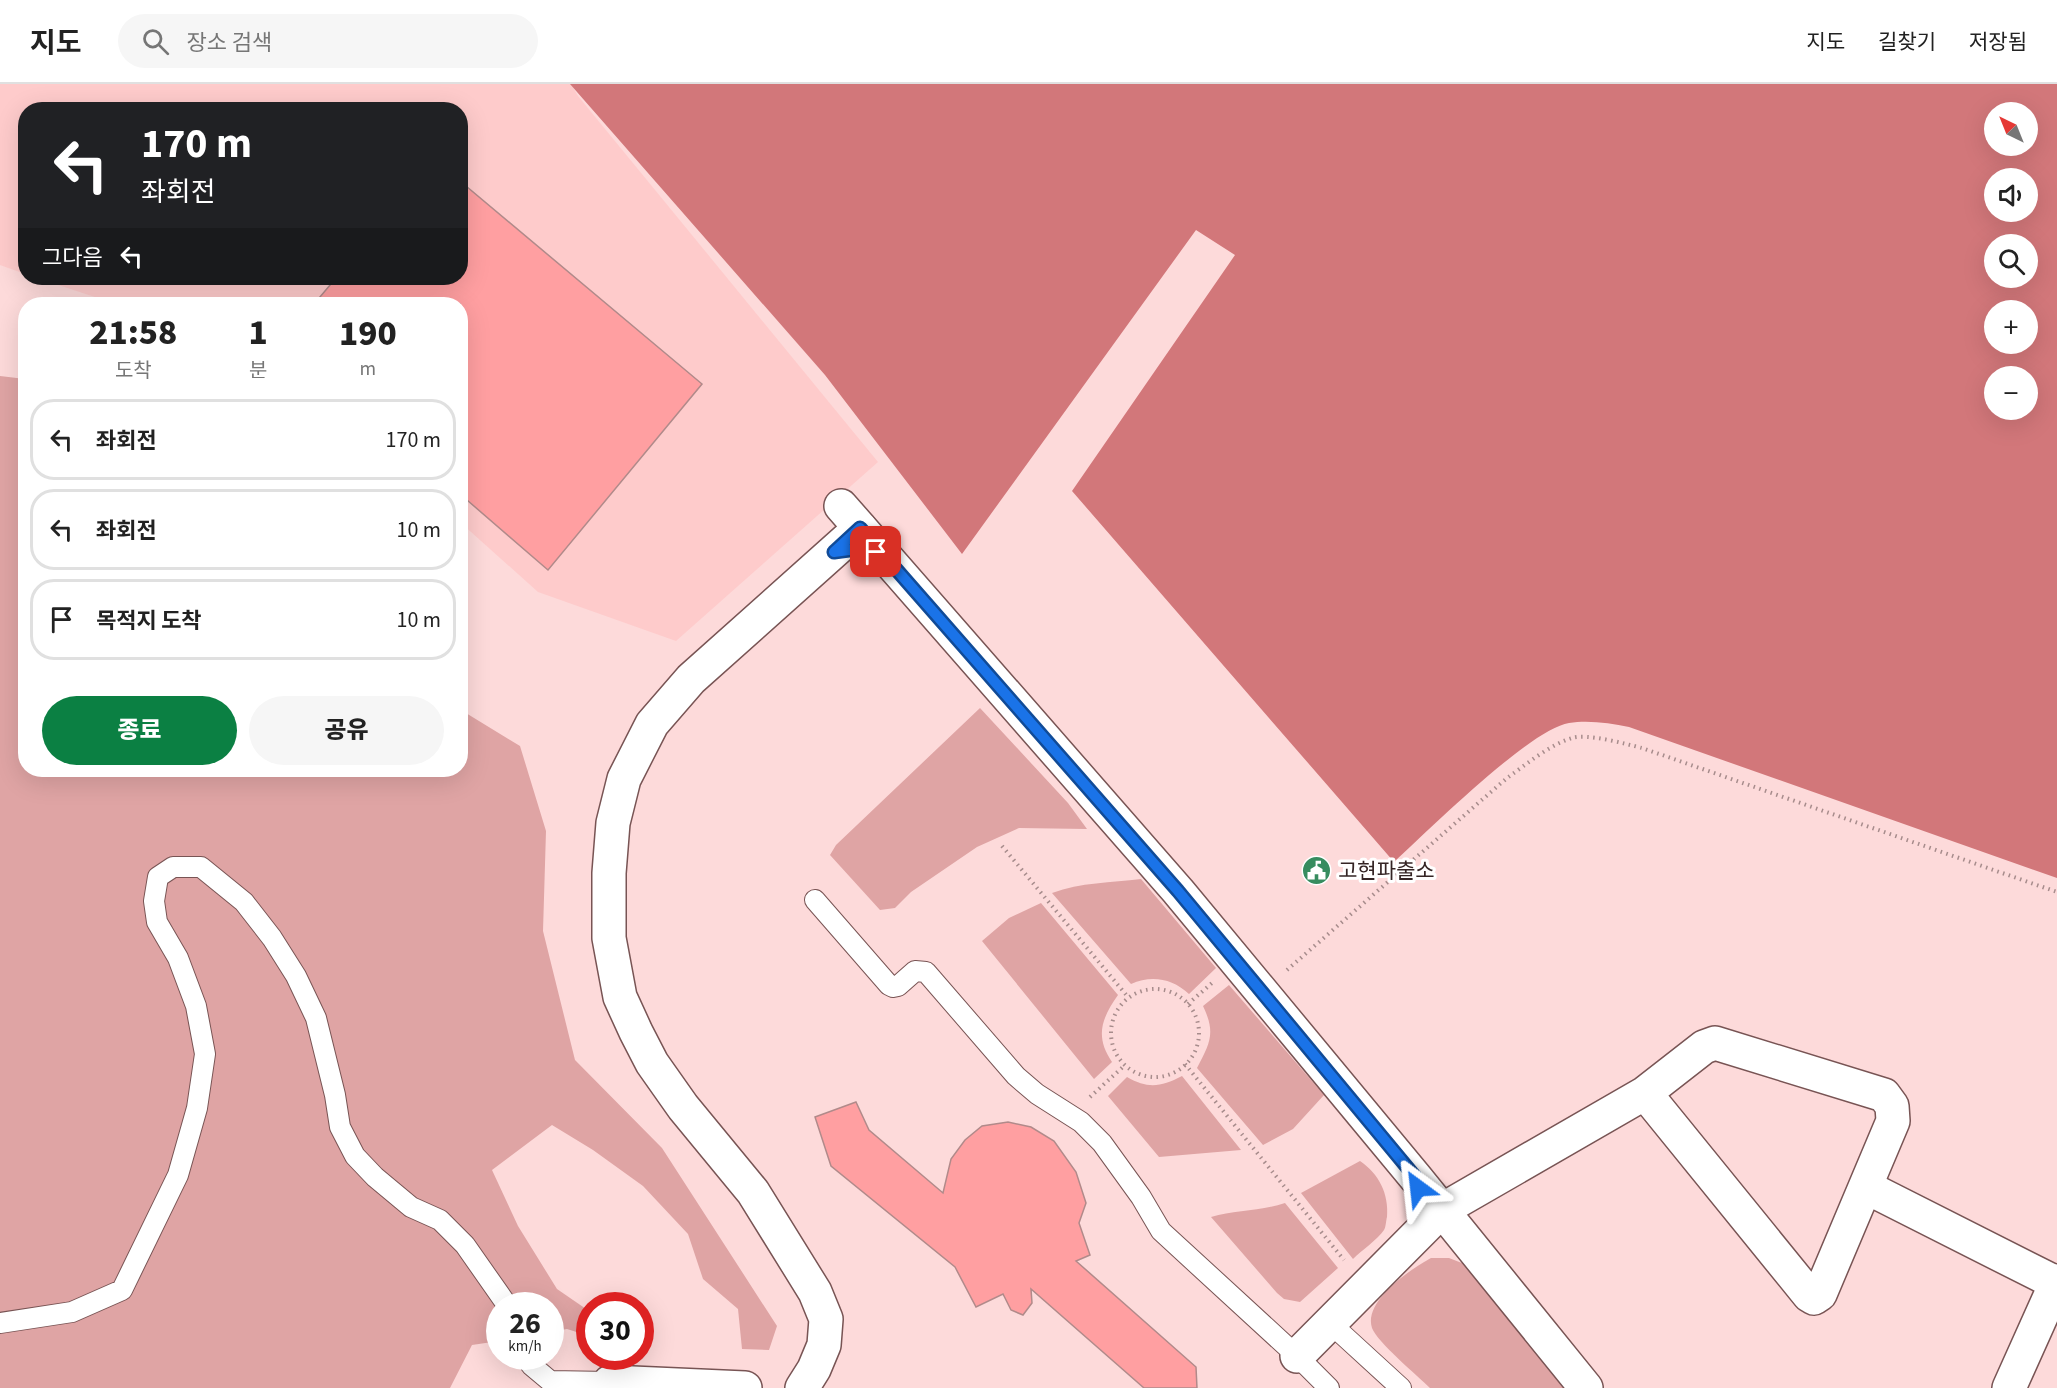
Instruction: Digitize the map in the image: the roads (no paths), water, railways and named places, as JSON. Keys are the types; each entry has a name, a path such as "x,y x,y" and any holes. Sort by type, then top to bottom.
{"street":[{"path":"802,1388 814,1370 824,1345 826,1319 815,1292 753,1192 683,1107 652,1063 636,1032 620,997 609,938 609,873 613,823 624,778 652,724 691,679 834,552 851,517 1178,891 1416,1178 1586,1388"},
{"path":"834,552 856,549 883,554"},
{"path":"1297,1356 1442,1210 1645,1093 1704,1047 1715,1043 1884,1095 1892,1106 1893,1121 1820,1294 1814,1298 1810,1297 1645,1093"},
{"path":"1410,1242 1420,1204 1416,1178"},
{"path":"1866,1187 2057,1282 2009,1388"},
{"path":"1410,1242 1422,1237 1441,1236 1466,1240"},
{"path":"610,1382 745,1388"}],"lane":[{"path":"0,1323 72,1312 122,1290 178,1175 197,1108 205,1054 196,1006 178,958 157,922 154,901 158,877 173,867 201,867 244,902 272,938 296,976 316,1018 335,1095 340,1127 356,1156 375,1177 411,1207 440,1220 465,1245 498,1292"},
{"path":"815,900 890,985 898,987 915,971 926,972 1016,1076 1037,1094 1081,1122 1102,1143 1141,1197 1161,1231 1329,1388"},
{"path":"1330,1323 1401,1388"},
{"path":"537,1370 550,1381 610,1382"}],"place":[{"name":"고현파출소","path":"1317,871"}]}
